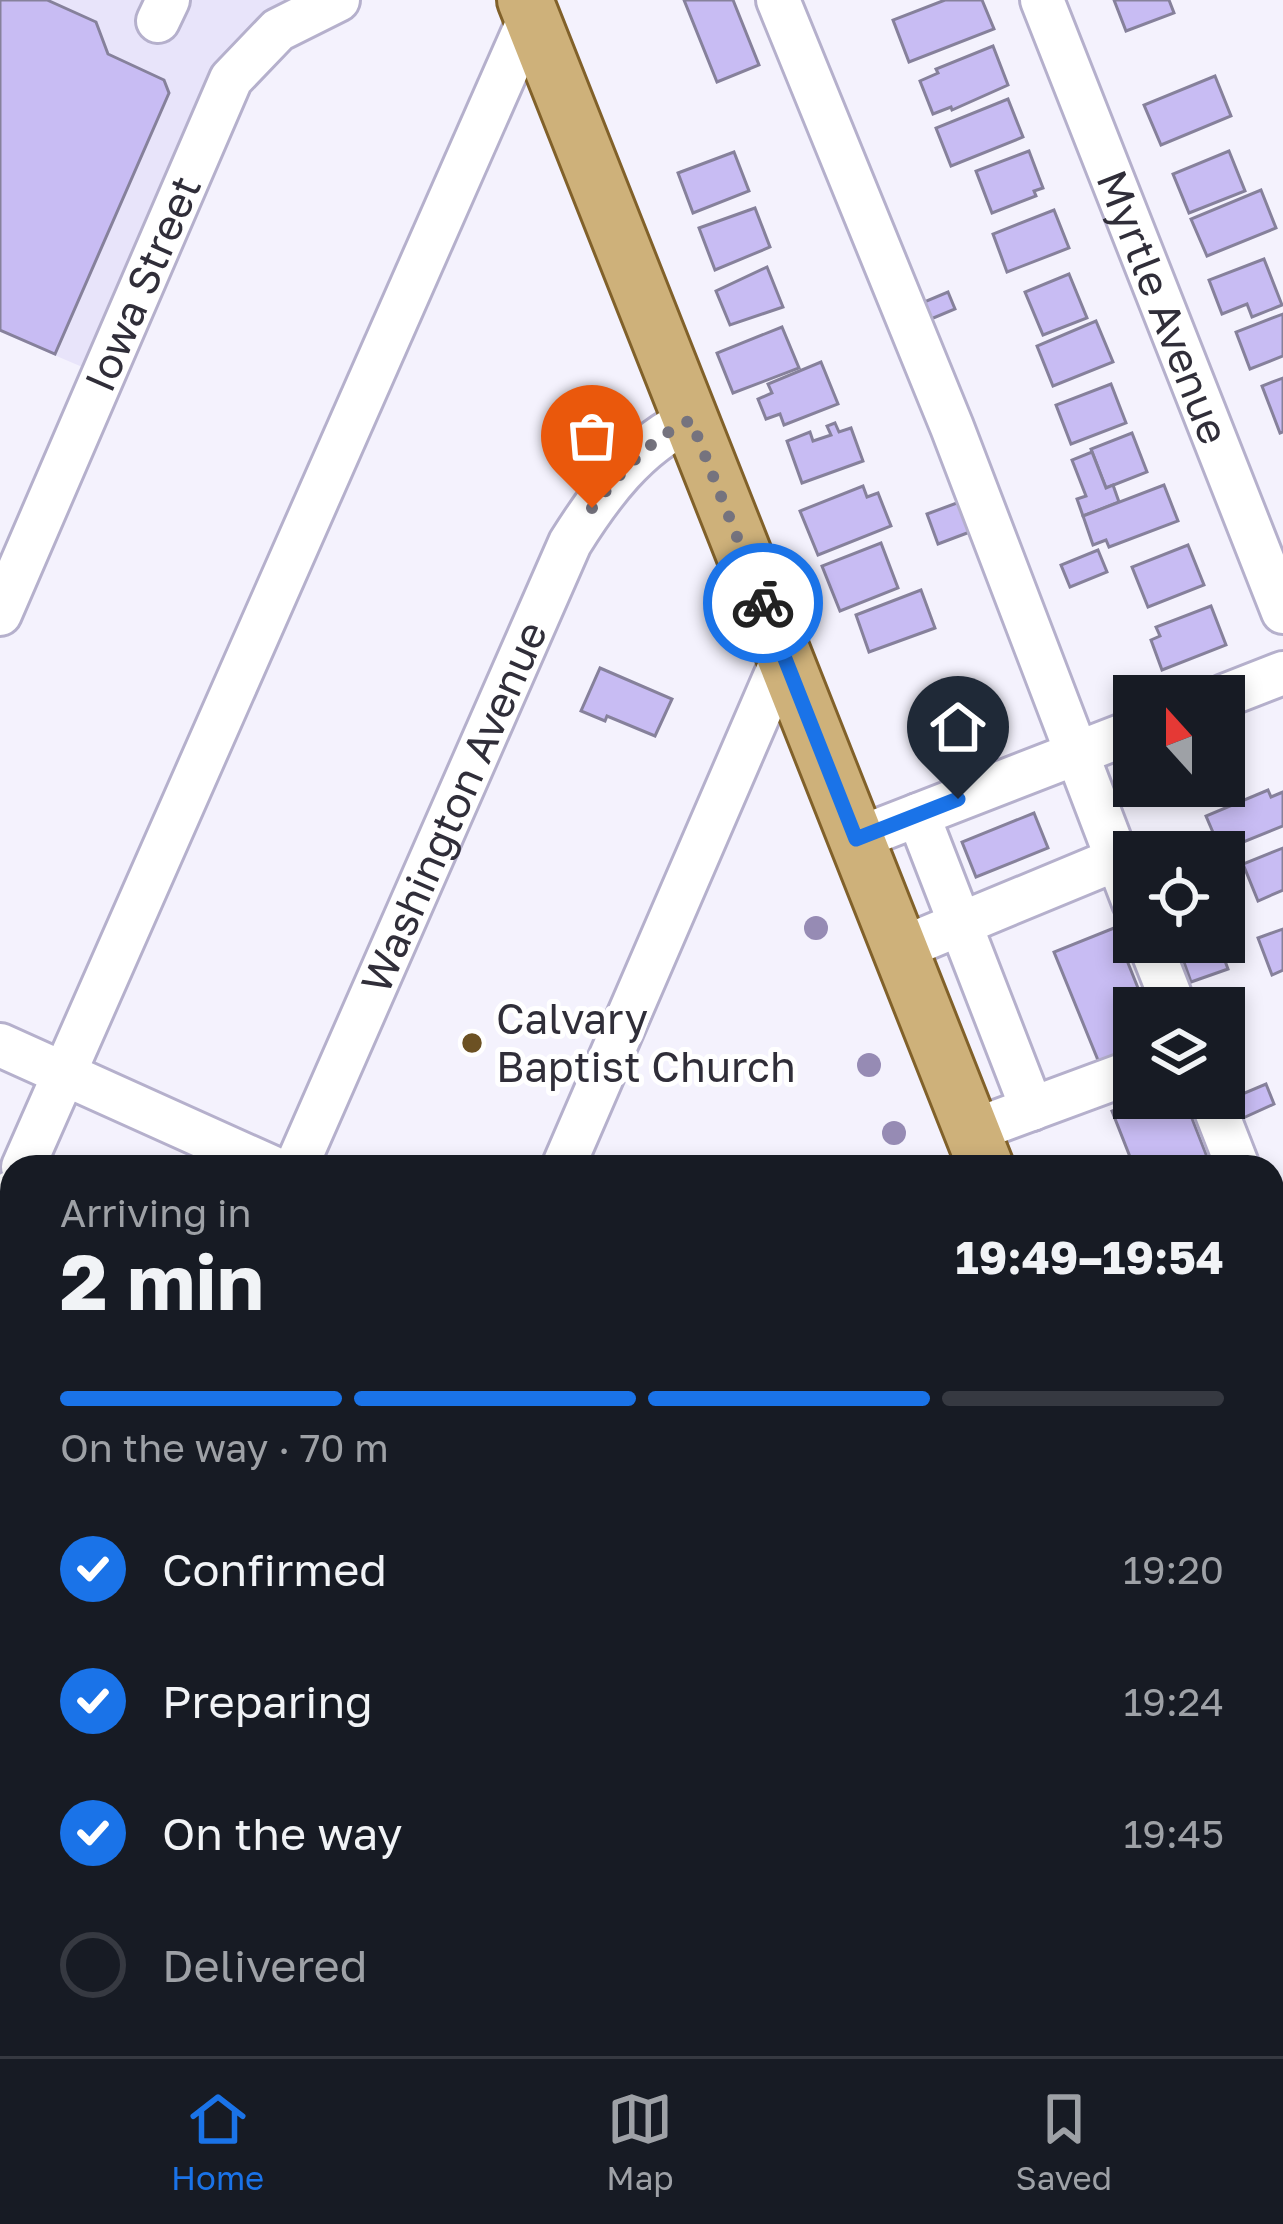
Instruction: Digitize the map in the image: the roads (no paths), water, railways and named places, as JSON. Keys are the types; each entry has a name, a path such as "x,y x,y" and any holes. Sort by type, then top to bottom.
{"main road":[{"path":"528,8 979,1149"}],"street":[{"name":"Iowa Street","path":"0,614 231,79 278,30 338,0"},
{"path":"778,0 960,448 1113,846"},
{"name":"Myrtle Avenue","path":"1042,0 1283,612"},
{"path":"27,1155 528,8"},
{"name":"Washington Avenue","path":"301,1155 570,543 614,480 650,446 691,420"},
{"path":"568,1155 784,656"},
{"path":"1245,688 1283,673"},
{"path":"856,839 1113,739"},
{"path":"918,815 1032,1109"},
{"path":"891,926 960,923 1113,861"},
{"path":"891,926 943,879"},
{"path":"0,1045 244,1155"},
{"path":"979,1149 1032,1109 1113,1080"},
{"path":"1219,1119 1233,1155"}],"place":[{"name":"Calvary Baptist Church","path":"472,1043"}]}
